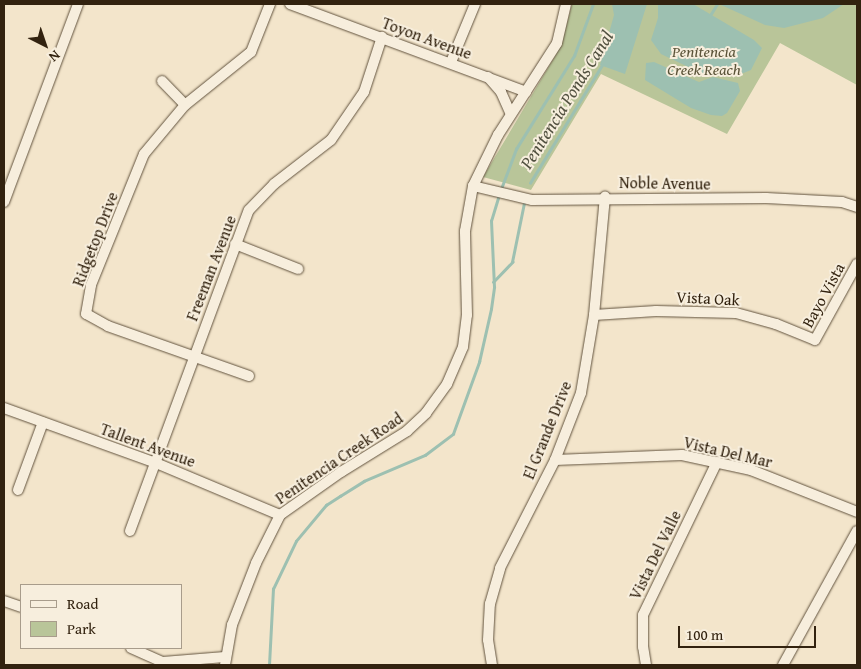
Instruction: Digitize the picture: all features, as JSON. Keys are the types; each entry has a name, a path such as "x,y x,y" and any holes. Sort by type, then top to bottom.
{"street":[{"path":"4,202 78,4"},
{"name":"Ridgetop Drive","path":"194,355 108,326 86,314 91,285 144,154 185,105 251,52 270,4"},
{"name":"Toyon Avenue","path":"290,4 451,62 526,92"},
{"path":"451,62 475,4"},
{"name":"Penitencia Creek Road","path":"225,661 232,624 256,563 280,515 341,472 407,432 426,413 447,384 463,347 467,315 465,232 473,186 511,114 557,43 566,4"},
{"name":"Freeman Avenue","path":"130,531 249,210 274,184 331,140 364,92 382,37"},
{"path":"487,76 501,92 511,114"},
{"path":"162,80 185,105"},
{"name":"Noble Avenue","path":"473,186 506,196 532,200 605,197 766,198 842,202 857,207"},
{"name":"El Grande Drive","path":"492,665 488,640 490,604 500,568 555,460 581,393 594,315 605,197"},
{"path":"235,244 298,269"},
{"name":"Bayo Vista","path":"815,340 857,264"},
{"name":"Vista Oak","path":"594,315 656,311 736,312 776,324 815,340"},
{"path":"194,355 249,376"},
{"name":"Tallent Avenue","path":"4,408 156,463 280,515"},
{"path":"18,490 43,422"},
{"name":"Vista Del Mar","path":"555,460 649,454 682,455 752,470 857,512"},
{"name":"Vista Del Valle","path":"646,665 643,647 643,615 717,462"},
{"path":"782,665 857,531"},
{"path":"4,601 20,607"},
{"path":"133,649 163,662 225,661"}],"green space":[{"name":"Penitencia Creek Reach","path":"572,4 857,4 857,85 780,43 727,134 601,74 531,190 483,177 561,46"}],"shaded area":[{"path":"612,4 647,4 625,74 600,65 614,15"},
{"path":"658,4 693,4 754,40 762,48 751,70 741,74 701,73 661,54 651,40 658,18"},
{"path":"719,4 844,4 823,18 784,28 765,25"},
{"path":"654,62 699,82 713,77 738,83 740,91 727,113 722,116 711,115 691,108 645,80 646,63"}],"waterway":[{"path":"501,189 516,149 574,56 593,4"},
{"name":"Penitencia Ponds Canal","path":"709,17 717,4"},
{"name":"Penitencia Ponds Canal","path":"530,183 602,65"},
{"path":"269,665 273,589 296,541 326,505 364,481 425,455 453,434 479,362 491,309 494,287 491,221 499,195"},
{"name":"Penitencia Ponds Canal","path":"493,282 512,262 524,203"}]}
